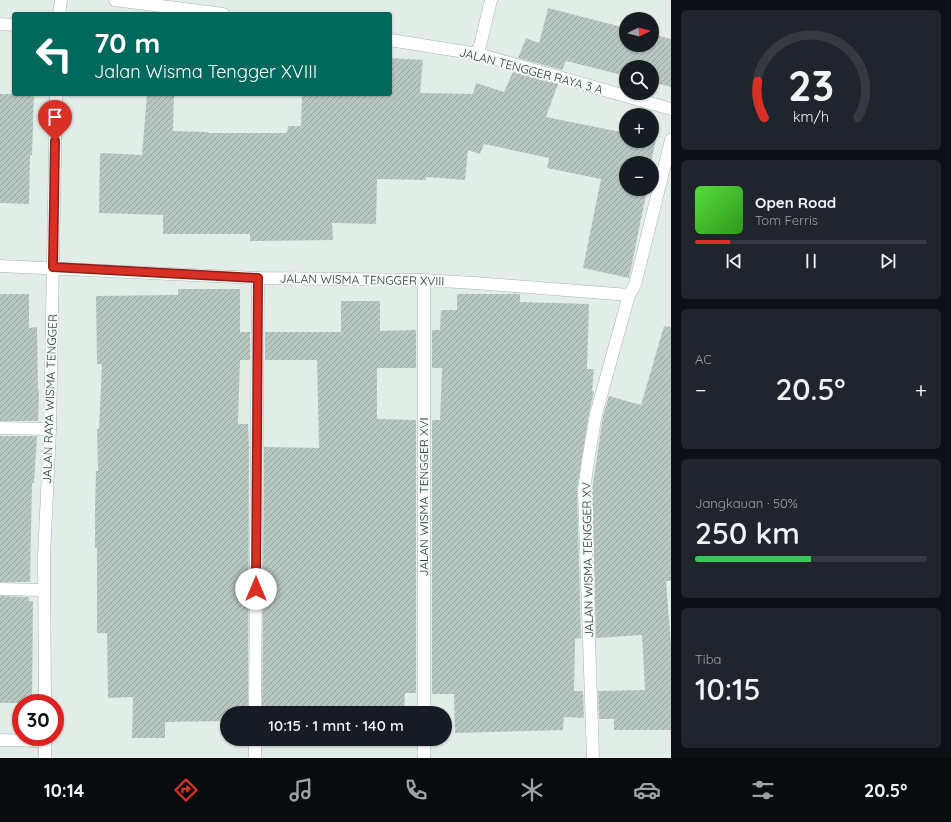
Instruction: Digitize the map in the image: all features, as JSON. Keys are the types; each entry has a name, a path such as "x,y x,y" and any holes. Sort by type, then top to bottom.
{"street":[{"path":"59,12 61,0"},
{"path":"115,0 208,12"},
{"path":"478,54 490,0"},
{"path":"0,24 12,26"},
{"name":"JALAN TENGGER RAYA 3 A","path":"392,40 478,54 671,110"},
{"name":"JALAN RAYA WISMA TENGGER","path":"45,694 44,556 50,429 56,96"},
{"name":"JALAN WISMA TENGGER XV","path":"593,758 584,490 596,414 629,295 635,286 671,140"},
{"name":"JALAN WISMA TENGGER XVIII","path":"0,266 53,267 258,278 424,280 629,295"},
{"path":"255,706 258,278"},
{"name":"JALAN WISMA TENGGER XVI","path":"424,280 424,706"},
{"path":"0,428 50,429"},
{"path":"0,589 44,590"},
{"path":"0,740 12,740"},
{"path":"45,746 45,758"},
{"path":"255,746 255,758"},
{"path":"424,746 424,758"}],"building":[{"path":"548,8 619,26 619,52 659,52 659,36 671,39 671,87 659,84 659,60 619,60 619,74 566,61 562,70 518,58 526,38 539,43"},
{"path":"392,58 423,60 420,93 473,94 476,83 504,92 513,72 558,84 546,117 619,132 619,148 654,148 652,156 619,156 619,196 646,196 629,278 583,268 601,179 547,168 549,158 484,144 480,154 468,150 465,180 426,177 426,180 377,179 376,224 332,223 333,240 250,241 250,234 163,234 163,215 99,213 100,153 142,155 147,96 174,96 173,131 208,133 287,133 288,126 301,126 302,96 392,96"},
{"path":"0,94 12,94 12,96 34,96 32,155 30,155 29,204 0,203"},
{"path":"178,289 240,289 240,332 250,332 250,360 240,360 238,424 248,424 249,447 248,706 220,706 220,721 165,722 165,738 132,738 133,697 108,698 107,633 97,633 97,548 95,548 95,509 96,471 98,471 97,429 99,429 102,364 97,364 96,296 178,295"},
{"path":"0,294 29,294 29,328 37,327 39,390 38,421 0,421"},
{"path":"457,294 520,294 520,302 589,304 587,369 594,369 592,391 594,392 589,413 577,489 581,638 575,639 574,691 583,691 584,718 564,717 563,730 455,733 454,694 432,694 432,420 440,420 442,368 432,368 432,330 440,330 441,310 457,310"},
{"path":"341,301 380,301 380,331 416,330 416,368 377,368 377,419 416,420 416,693 405,693 404,706 262,706 264,447 319,448 317,360 265,360 265,332 341,332"},
{"path":"664,326 671,327 671,581 666,581 671,646 671,730 614,730 614,719 599,719 598,691 645,690 642,635 596,638 592,490 603,416 609,396 641,405"},
{"path":"0,436 37,436 34,483 32,483 30,582 0,582"},
{"path":"0,596 29,597 29,601 33,601 32,694 12,694 12,703 0,703"}],"route":[{"path":"55,141 53,267 258,278 256,589"}]}
